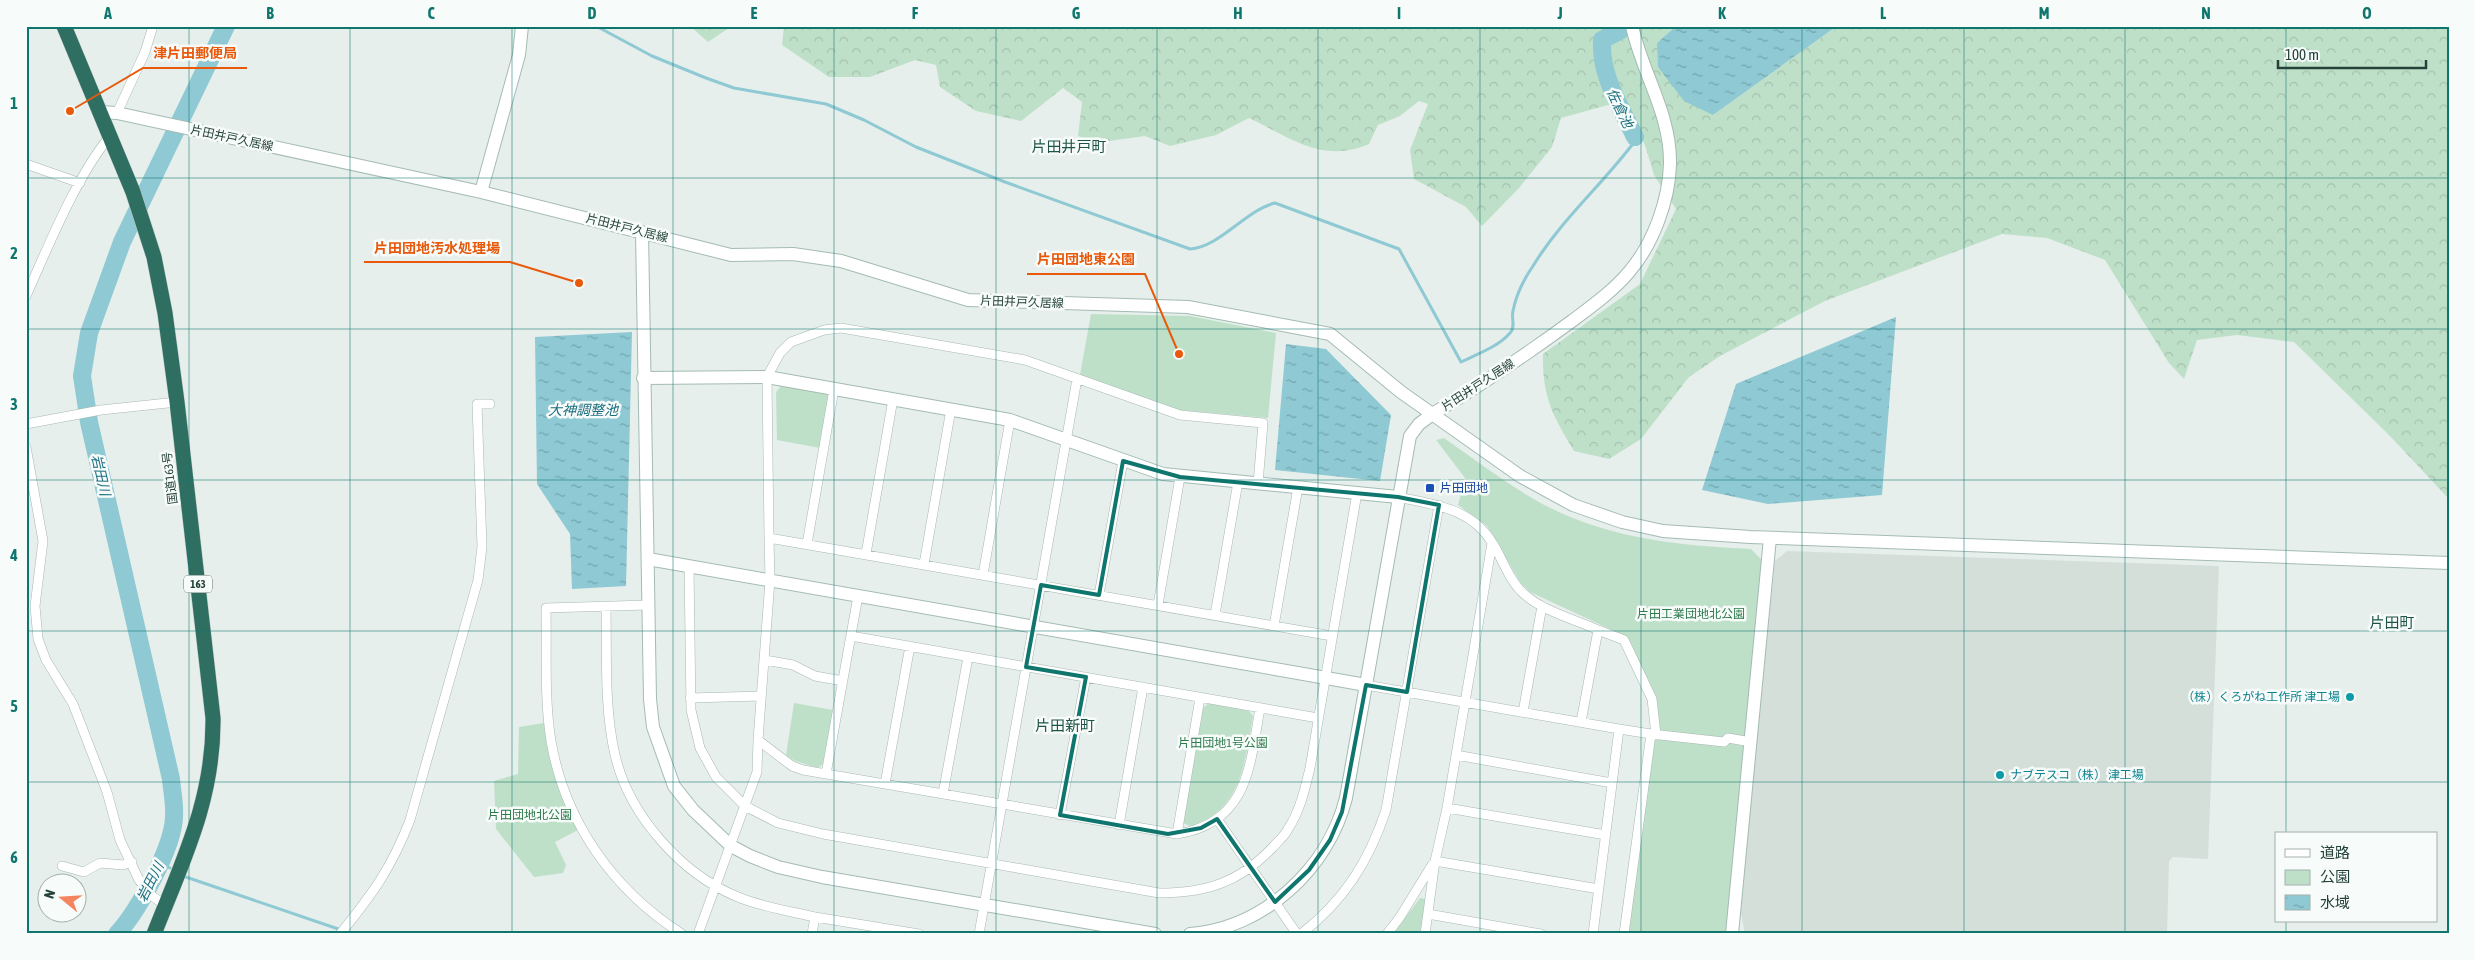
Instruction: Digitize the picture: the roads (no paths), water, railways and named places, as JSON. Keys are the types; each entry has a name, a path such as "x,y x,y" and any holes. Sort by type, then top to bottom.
{"highway":[{"name":"国道163号","path":"64,26 133,192 154,256 165,313 177,402 213,718 212,766 200,816 154,934"}],"street":[{"path":"117,113 145,52 153,26"},
{"path":"481,192 519,55 522,26"},
{"name":"片田井戸久居線","path":"100,112 117,113 170,124 481,192 731,255 793,254 841,261 968,300 1188,307 1300,327 1330,334 1340,340 1401,392 1434,414 1538,346 1605,296 1630,271 1650,240 1666,197 1670,163 1661,104 1636,45 1632,26"},
{"path":"26,296 80,183 99,149 110,136"},
{"path":"26,164 80,183"},
{"path":"642,232 643,378 648,559 647,606 653,727 674,786 693,810 730,846 764,863 792,870 1155,934"},
{"path":"698,934 757,772 770,580 767,377 780,353 790,342 834,328 1025,360 1180,415 1264,423 1258,484"},
{"path":"643,378 767,377 834,388 1010,420 1163,474 1398,497 1439,505 1462,513 1480,528 1492,543 1515,585 1525,595 1542,606 1624,640 1652,699 1653,735 1624,934"},
{"path":"979,934 1077,379"},
{"path":"807,544 834,388"},
{"path":"866,554 893,399"},
{"path":"26,424 97,411 177,402"},
{"path":"340,934 376,888 400,847 410,820 460,650 478,580 482,546 477,404 490,404"},
{"path":"924,564 951,409"},
{"path":"1190,934 1223,927 1275,902 1309,870 1330,840 1338,823 1346,798 1410,436 1419,424 1434,414 1520,476 1573,505 1591,512 1663,531 1770,538 2449,563"},
{"path":"983,575 1010,420"},
{"path":"26,447 43,541 35,606 38,639 46,660 73,704 106,792 120,840 139,880 152,896 165,905"},
{"path":"1099,595 1123,461"},
{"path":"1158,605 1180,477"},
{"path":"1215,615 1238,482"},
{"path":"1274,626 1298,487"},
{"path":"690,566 690,698 694,728 708,764 716,777 745,806 766,819 799,829 1159,893 1204,889 1237,877 1250,867 1288,830 1303,798 1357,493"},
{"path":"1301,934 1344,894 1362,867 1376,839 1386,810 1439,505"},
{"path":"770,538 1332,636"},
{"path":"1732,934 1770,538"},
{"path":"1425,934 1435,861 1447,808 1492,543"},
{"path":"648,559 1653,735 1724,742 1728,738 1751,742"},
{"path":"826,774 858,596"},
{"path":"647,606 546,608 549,727 558,773 575,817 608,869 642,904 682,934"},
{"path":"1523,712 1542,606"},
{"path":"606,607 609,718 615,757 628,788 646,820 667,846 716,886 762,905 815,917 918,934"},
{"path":"1581,722 1598,630"},
{"path":"851,636 1318,718"},
{"path":"885,784 910,646"},
{"path":"943,794 968,657"},
{"path":"765,660 793,665 816,676 843,681"},
{"path":"1060,815 1086,677"},
{"path":"1118,825 1143,688"},
{"path":"690,698 761,696"},
{"path":"1177,834 1200,698"},
{"path":"758,740 792,766 826,774 1177,834 1201,828 1217,819 1234,803 1244,784 1260,708"},
{"path":"1593,934 1619,729"},
{"path":"1456,755 1612,783"},
{"path":"1447,808 1606,836"},
{"path":"1217,819 1297,934"},
{"path":"1435,861 1599,889"},
{"path":"1387,934 1400,917 1435,861"},
{"path":"62,866 84,872 100,863 123,864 132,862"},
{"path":"1428,914 1541,934"},
{"path":"812,934 815,917"}],"water":[{"path":"1676,26 1837,26 1713,115 1684,101 1658,67 1657,43"},
{"path":"1896,317 1882,495 1768,504 1702,490 1736,384"},
{"name":"大神調整池","path":"632,332 626,586 572,589 570,534 537,484 535,337"},
{"path":"1286,344 1326,349 1391,415 1380,481 1275,470"}],"waterway":[{"name":"岩田川","path":"117,934 135,910 161,862 172,830 174,808 171,779 89,422 82,376 89,333 122,242 226,26"},
{"path":"596,26 652,56 706,78 734,88 826,104 864,120 916,147 1005,182 1190,249 1212,242 1254,213 1275,203 1399,249 1461,362 1493,346 1512,331 1516,299 1530,271 1556,233 1623,157 1635,141 1635,137"},
{"name":"佐倉池","path":"1621,30 1602,40 1602,53 1612,90 1635,137"},
{"path":"161,863 170,868"},
{"path":"183,876 353,934"}],"place":[{"name":"津片田郵便局","path":"70,111"},
{"name":"片田団地汚水処理場","path":"579,283"},
{"name":"片田団地東公園","path":"1179,354"},
{"name":"片田団地","path":"1430,488"},
{"name":"（株）くろがね工作所 津工場","path":"2350,697"},
{"name":"ナブテスコ（株） 津工場","path":"2000,775"}],"district":[{"name":"片田井戸町","path":"1069,146"},
{"name":"片田町","path":"2392,622"},
{"name":"片田新町","path":"1065,725"}],"park label":[{"name":"片田工業団地北公園","path":"1691,614"},
{"name":"片田団地1号公園","path":"1223,743"},
{"name":"片田団地北公園","path":"530,815"}]}
